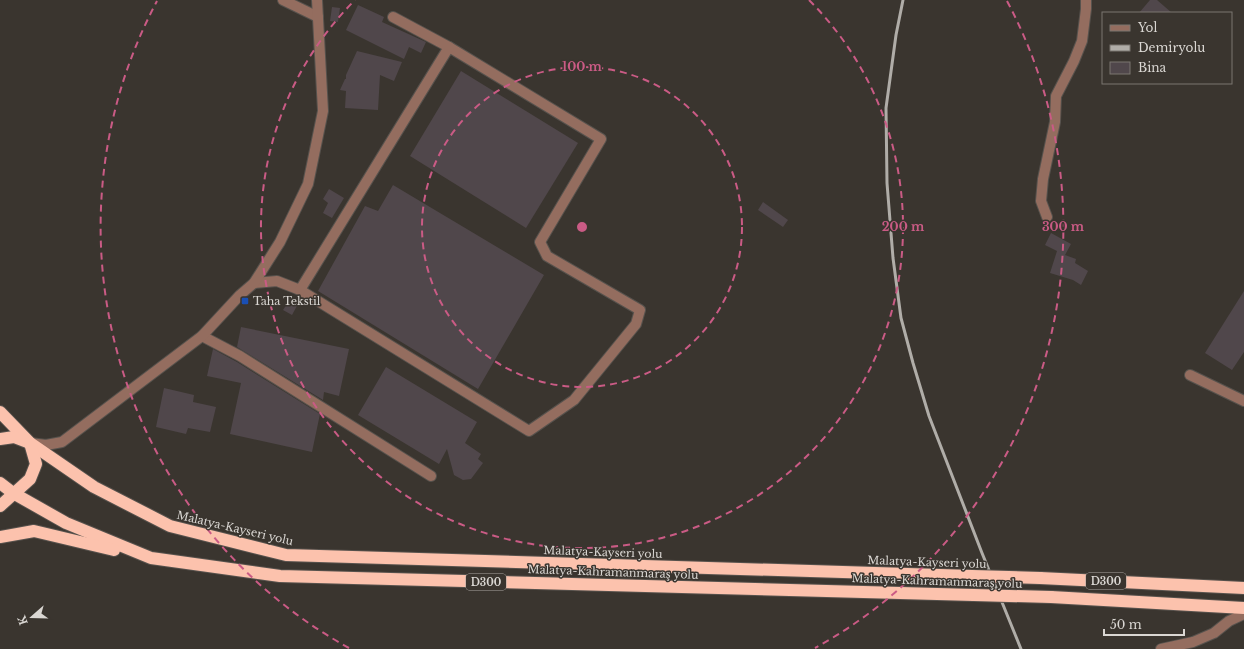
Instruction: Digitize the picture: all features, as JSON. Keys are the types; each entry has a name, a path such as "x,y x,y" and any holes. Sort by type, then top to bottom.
{"highway":[{"name":"Malatya-Kayseri yolu","path":"0,412 30,443 94,487 170,526 286,555 1040,578 1244,588"},
{"path":"0,439 14,437 30,443 36,464 30,479 0,506"},
{"name":"Malatya-Kahramanmaraş yolu","path":"0,483 13,494 66,523 150,558 280,576 1051,597 1244,608"},
{"path":"0,537 34,531 150,558"}],"street":[{"path":"283,0 318,17"},
{"path":"30,443 46,445 62,442 202,336 254,283 280,242 308,184 323,111 317,0"},
{"path":"1047,217 1041,201 1043,179 1055,122 1056,96 1074,61 1082,41 1086,0"},
{"path":"254,283 277,281 300,290 529,431 574,400 636,324 640,310 547,256 540,242 601,139 449,47 393,17"},
{"path":"300,290 449,47"},
{"path":"202,336 240,356 431,476"},
{"path":"1190,375 1244,402"},
{"path":"1161,649 1193,642 1214,633 1229,620 1244,614"}],"building":[{"path":"1150,0 1157,0 1171,12 1140,12"},
{"path":"358,5 384,17 382,22 426,42 421,53 409,47 404,59 346,30"},
{"path":"332,7 340,8 338,22 330,21"},
{"path":"357,51 402,62 394,81 380,75 378,110 345,108 346,91 340,90"},
{"path":"461,71 578,143 526,228 410,156"},
{"path":"393,185 544,275 478,389 318,291 365,206 378,211"},
{"path":"329,189 344,198 332,218 323,213 328,203 323,199"},
{"path":"763,202 788,220 783,227 758,210"},
{"path":"1051,233 1071,244 1065,255 1076,259 1075,263 1088,271 1081,285 1073,280 1050,273 1057,251 1045,245"},
{"path":"1244,291 1244,352 1232,370 1205,353"},
{"path":"291,298 298,304 292,315 283,310"},
{"path":"241,327 349,349 339,396 324,392 323,400 237,347"},
{"path":"213,349 237,362 320,414 312,452 230,434 241,383 207,376"},
{"path":"386,367 477,422 465,443 481,454 478,459 483,463 471,479 463,480 454,475 447,449 439,464 358,415"},
{"path":"164,388 194,395 193,402 216,407 210,432 188,428 186,434 156,427"}],"railway":[{"path":"903,0 896,35 886,108 887,183 893,258 901,318 929,416 1021,649"}],"place":[{"name":"Taha Tekstil","path":"245,301"}]}
